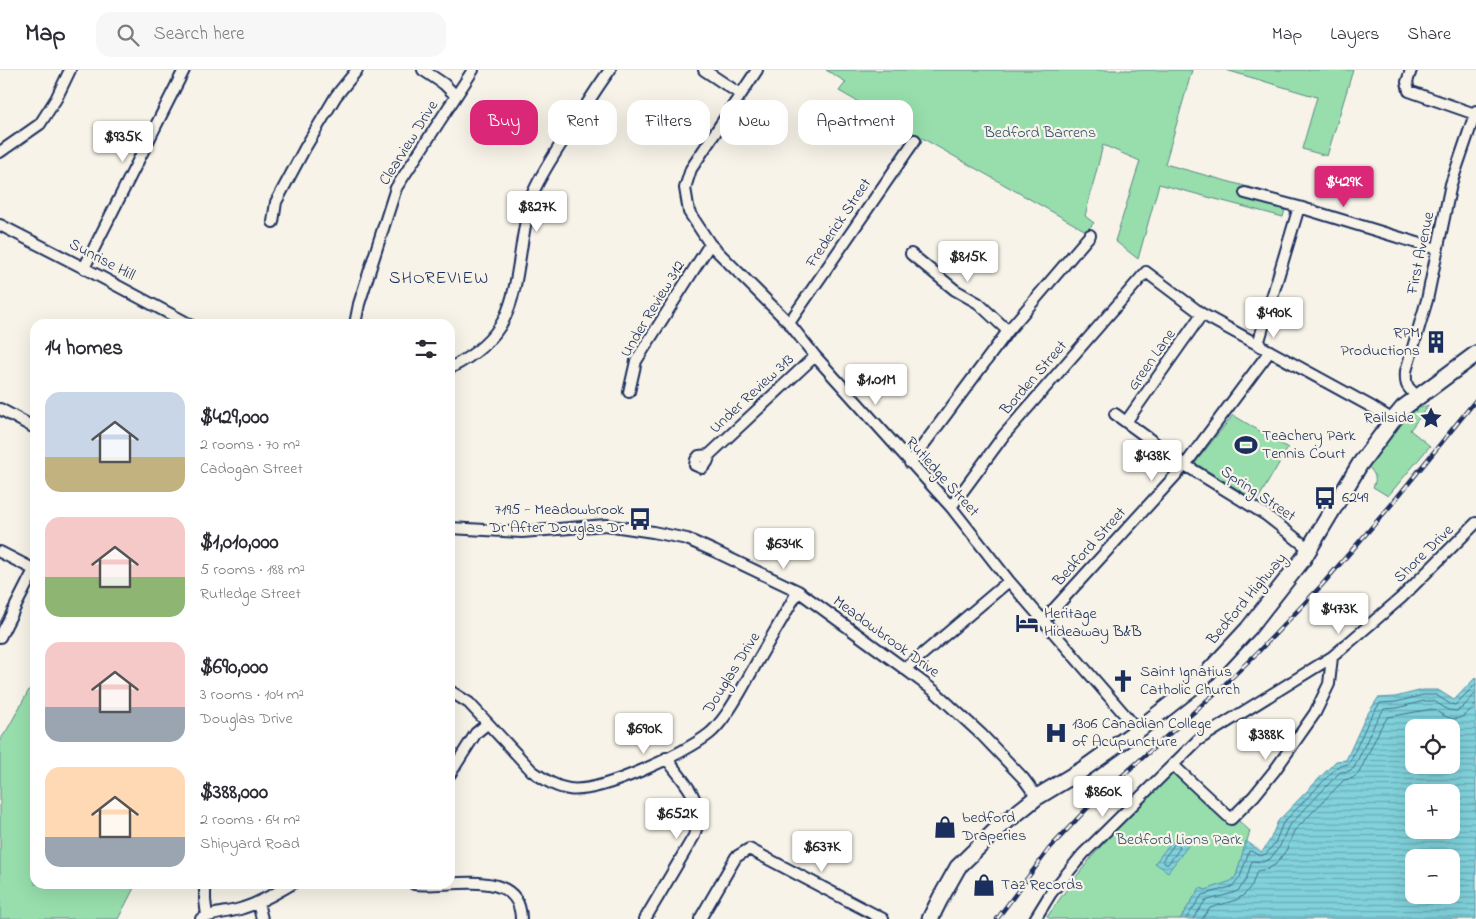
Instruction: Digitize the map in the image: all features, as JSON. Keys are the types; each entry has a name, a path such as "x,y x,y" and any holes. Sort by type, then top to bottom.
{"main road":[{"name":"Bedford Highway","path":"930,919 958,867 998,829 1037,798 1082,770 1138,730 1199,682 1264,610 1309,549 1360,464 1403,408 1476,354"}],"street":[{"path":"0,152 40,124 56,100 70,70"},
{"path":"84,268 184,70"},
{"path":"273,222 276,202 305,148 336,96 358,70"},
{"path":"423,70 444,84 456,96"},
{"name":"Clearview Drive","path":"356,319 359,304 396,188 474,70"},
{"path":"455,365 486,346 497,332 505,317 518,276 527,210 532,194 547,166 610,70"},
{"path":"704,70 740,94"},
{"name":"Rutledge Street","path":"756,70 691,169 685,188 689,212 710,244 789,323 815,356 910,464 951,507 1008,581 1138,730"},
{"path":"1411,70 1407,82 1409,91 1476,112"},
{"name":"First Avenue","path":"1418,396 1408,388 1405,382 1406,370 1427,300 1451,184 1476,112"},
{"name":"Frederick Street","path":"789,323 914,140"},
{"path":"1245,193 1299,207 1437,249"},
{"path":"1258,344 1299,207"},
{"name":"Sunrise Hill","path":"0,225 180,319"},
{"path":"910,464 1008,330 1090,235"},
{"name":"Under Review 312","path":"629,392 636,361 710,244"},
{"path":"911,254 955,290 978,303 1008,330"},
{"name":"Borden Street","path":"951,507 1004,435 1146,272 1202,314"},
{"path":"1202,314 1393,420"},
{"name":"Green Lane","path":"1126,422 1202,314"},
{"name":"Bedford Street","path":"1043,620 1185,465 1270,352"},
{"name":"Under Review 313","path":"709,455 815,356"},
{"path":"0,409 30,425"},
{"name":"Spring Street","path":"1115,414 1185,465 1266,515 1309,549"},
{"name":"Shore Drive","path":"1035,919 1051,893 1083,854 1198,740 1332,656 1400,598 1476,523"},
{"name":"Meadowbrook Drive","path":"455,528 522,532 606,525 686,539 714,551 798,591 905,668 933,690 982,735 1023,778 1037,798"},
{"path":"0,552 30,568"},
{"path":"0,638 30,578"},
{"path":"905,668 1008,581"},
{"name":"Douglas Drive","path":"455,694 469,703 532,770 556,785 584,790 603,786 666,758 710,734 724,719 798,591"},
{"path":"1173,765 1231,819 1254,796 1275,770 1315,713 1328,684 1332,656"},
{"path":"455,766 476,733 488,724"},
{"path":"645,919 694,836 698,821 698,808 694,796 666,758"},
{"path":"700,919 736,857 749,850 883,919"},
{"path":"455,884 493,884 510,891 519,904 521,919"},
{"path":"205,889 204,917 241,909 258,903 283,889"},
{"path":"258,903 262,919"}],"green space":[{"name":"Bedford Barrens","path":"826,70 1192,70 1165,164 1288,198 1283,217 1159,184 1138,259 1115,241 1140,161 1103,145 1085,216 1094,223 1086,231 913,133 913,100 855,100 839,91 846,82"},
{"path":"1226,70 1353,70 1327,156 1302,149 1317,97"},
{"path":"1429,405 1410,430 1430,446 1388,496 1373,487 1375,477 1365,463 1406,412"},
{"path":"1233,415 1288,448 1257,501 1195,463"},
{"path":"30,688 30,889 133,889 118,919 0,919 0,740"},
{"name":"Bedford Lions Park","path":"1180,768 1250,831 1236,876 1230,882 1206,890 1200,888 1180,919 1051,919 1047,917 1108,838 1142,801"}],"water":[{"path":"1476,677 1476,919 1180,919 1200,888 1206,890 1231,881 1236,876 1246,841 1262,852 1270,840 1278,821 1336,761 1346,760 1365,718 1378,698 1395,697 1423,690 1438,690 1454,700"},
{"path":"1176,836 1188,846 1168,872 1155,863"}],"railway":[{"path":"997,919 1049,849 1094,801 1222,687 1321,586 1391,505 1476,400"}],"place":[{"name":"RPM Productions","path":"1436,342"},
{"name":"Railside","path":"1431,418"},
{"name":"Teachery Park Tennis Court","path":"1246,445"},
{"name":"6249","path":"1325,498"},
{"name":"7195 - Meadowbrook Dr After Douglas Dr","path":"640,519"},
{"name":"Heritage Hideaway B&B","path":"1027,623"},
{"name":"Saint Ignatius Catholic Church","path":"1123,681"},
{"name":"1306 Canadian College of Acupuncture","path":"1056,733"},
{"name":"bedford Draperies","path":"945,827"},
{"name":"Taz Records","path":"984,885"}],"district":[{"name":"SHOREVIEW","path":"439,279"}]}
